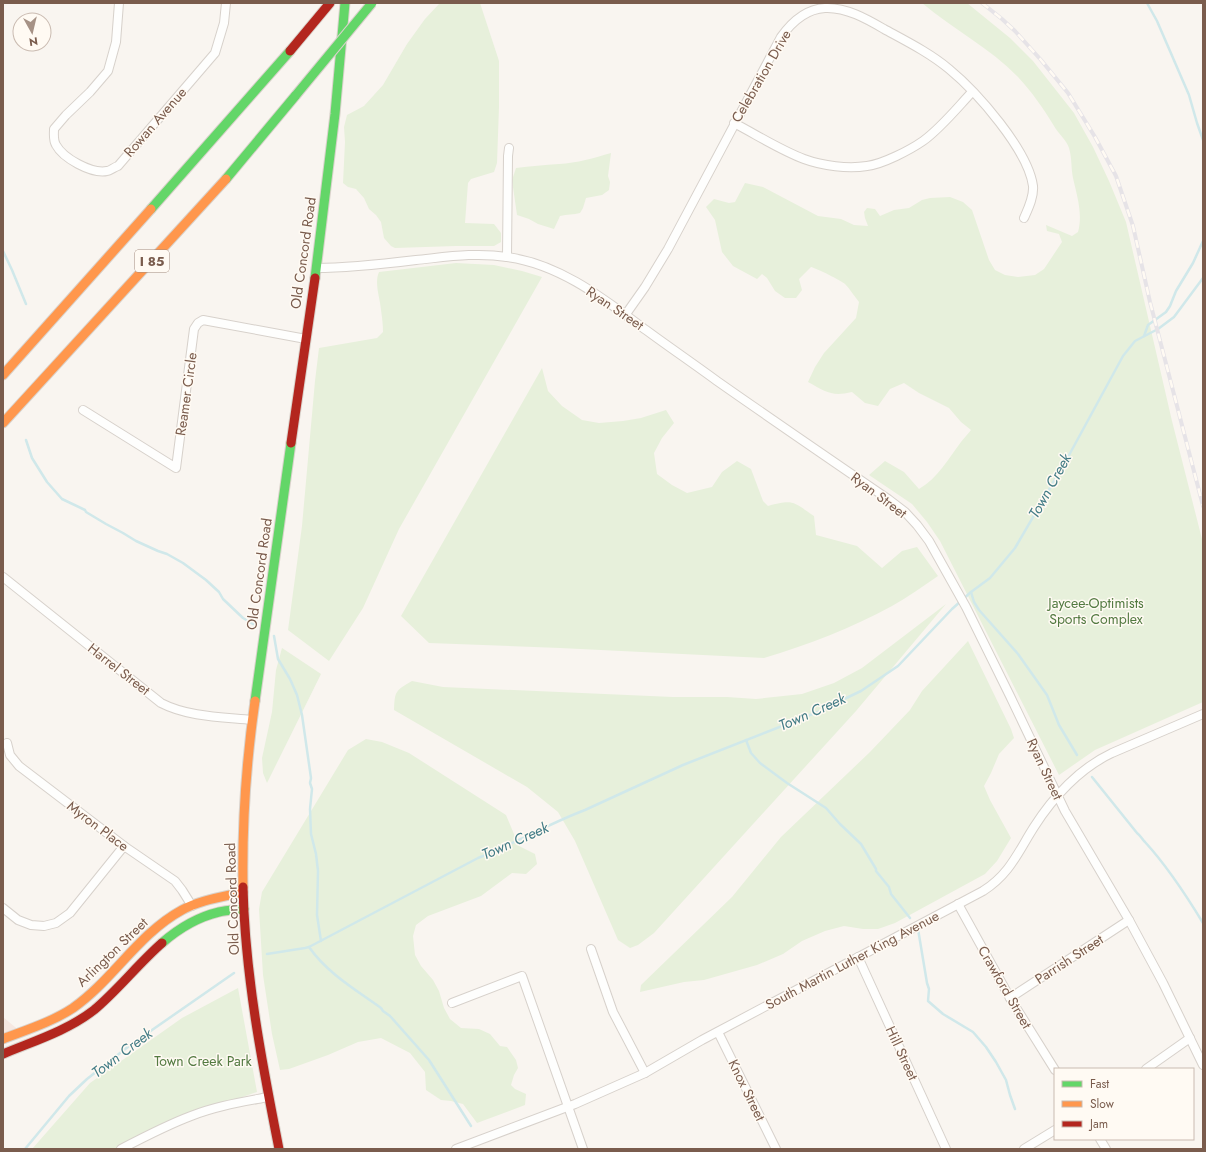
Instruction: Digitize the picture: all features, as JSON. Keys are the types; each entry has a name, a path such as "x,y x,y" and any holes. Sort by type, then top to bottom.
{"main road":[{"name":"I 85","path":"3,375 273,71 330,3"},
{"name":"Old Concord Road","path":"279,1149 268,1097 256,1025 248,960 243,892 244,821 252,720 316,268 335,114 345,3"},
{"name":"I 85","path":"3,423 213,194 372,3"},
{"name":"Arlington Street","path":"3,1039 58,1016 79,1003 152,931 169,918 205,901 243,892"},
{"path":"142,962 165,931 188,918 192,914 192,906"},
{"name":"Arlington Street","path":"3,1054 59,1031 79,1020 104,1000 157,947 174,933 192,922 222,911 244,909"}],"street":[{"name":"Rowan Avenue","path":"119,3 116,42 108,71 54,129 54,140 57,146 80,166 96,171 108,171 118,166 215,53 224,23 226,3"},
{"name":"Celebration Drive","path":"626,314 645,287 668,249 781,37 789,26 801,16 815,10 835,8 862,17 910,43 949,69 972,92 1007,132 1021,155 1030,174 1033,188 1030,206 1024,218"},
{"path":"734,123 806,160 836,167 868,166 895,157 923,141 946,120 972,92"},
{"path":"507,257 509,148"},
{"name":"Ryan Street","path":"316,268 370,266 464,255 507,257 538,264 555,271 569,277 626,314 763,413 906,512 929,541 966,607 1070,820 1164,983 1203,1066"},
{"name":"Reamer Circle","path":"83,410 176,468 194,329 198,323 203,320 306,339"},
{"name":"Harrel Street","path":"3,577 161,703 172,709 199,714 252,720"},
{"name":"South Martin Luther King Avenue","path":"456,1149 568,1107 645,1072 989,887 1003,875 1016,858 1040,819 1058,796 1078,775 1102,758 1203,714"},
{"name":"Myron Place","path":"7,743 10,755 18,766 124,846 174,880 192,906"},
{"path":"3,908 18,920 31,925 44,926 56,923 70,913 124,846"},
{"name":"Crawford Street","path":"958,904 1010,998 1054,1068"},
{"name":"Parrish Street","path":"1010,998 1129,920"},
{"path":"590,949 613,1012 645,1072"},
{"name":"Hill Street","path":"858,957 946,1149"},
{"path":"452,1003 522,976 583,1149"},
{"name":"Knox Street","path":"718,1032 776,1149"},
{"path":"1147,1068 1190,1038"},
{"path":"122,1149 154,1132 191,1116 227,1105 268,1097"},
{"path":"1024,1149 1054,1131"},
{"path":"1101,1140 1106,1149"}],"shaded area":[{"path":"3,1017 21,1032 3,1039"}],"green space":[{"path":"440,3 480,3 499,61 497,163 494,172 471,179 468,183 465,223 494,224 501,233 501,242 494,246 395,248 391,246 384,238 381,222 369,209 364,198 356,189 348,187 343,183 345,142 344,127 347,115 364,106 383,85 407,44 425,19"},
{"name":"Jaycee-Optimists Sports Complex","path":"922,3 967,3 1010,38 1033,61 1074,113 1093,147 1126,222 1172,421 1203,543 1203,702 1095,750 1059,775 940,541 912,504 869,475 885,461 904,472 919,489 926,485 937,474 971,430 961,422 949,408 919,393 904,383 890,389 878,406 865,403 852,392 839,394 829,393 808,382 824,353 856,318 859,302 843,282 811,267 799,279 802,290 796,298 785,298 775,291 767,278 762,274 757,279 733,266 722,252 715,220 706,207 714,199 729,203 735,202 745,183 763,187 818,216 841,219 854,225 868,226 864,212 867,208 875,209 880,216 894,210 909,208 922,200 950,197 963,202 972,210 989,260 995,270 1005,275 1018,277 1035,275 1044,269 1062,242 1059,234 1047,231 1046,225 1072,236 1078,232 1080,218 1079,205 1068,145 1037,100 1018,77 996,57"},
{"path":"611,153 608,176 610,182 609,190 602,195 586,198 580,213 560,216 554,229 517,215 512,180 516,168 572,163"},
{"path":"456,263 494,265 542,277 399,529 363,608 329,661 288,630 302,526 319,348 377,338 383,332 382,315 377,286 379,272"},
{"path":"542,368 548,391 562,406 582,420 599,423 623,421 641,418 666,410 674,423 662,438 654,453 657,474 672,485 687,493 712,487 722,472 737,461 751,469 763,501 768,506 788,502 793,503 814,516 816,535 857,546 882,568 902,551 917,547 938,576 898,603 861,622 813,642 764,658 429,643 401,616"},
{"path":"946,604 856,711 654,933 638,945 630,948 618,940 575,841 558,812 527,787 394,710 397,692 412,681 443,687 673,697 727,697 756,699 802,694 834,683 862,668"},
{"path":"968,641 1014,738 999,754 984,786 1011,838 997,861 985,874 895,923 878,929 863,929 844,926 825,931 802,941 783,954 757,965 704,980 684,982 640,992 641,985 732,897 781,837 870,752 910,710 922,691"},
{"path":"282,648 321,674 267,783 263,773 262,758 272,712 276,670"},
{"path":"366,739 382,742 409,753 506,815 519,846 535,854 537,864 526,874 512,873 481,896 428,916 416,925 413,936 415,955 421,966 433,980 450,1019 461,1028 479,1029 490,1034 500,1046 507,1047 516,1060 518,1068 511,1085 515,1089 526,1094 525,1105 477,1123 463,1104 441,1100 426,1090 425,1072 410,1053 381,1038 358,1042 289,1069 280,1070 272,1034 263,975 259,909 262,892 348,750"},
{"name":"Town Creek Park","path":"238,988 257,1092 191,1115 121,1149 32,1149 90,1083 182,1018"}],"waterway":[{"path":"1147,3 1157,21 1189,95 1203,140"},
{"path":"1144,336 1148,325 1166,312 1170,306 1176,291 1193,263 1203,241"},
{"path":"3,251 26,304"},
{"name":"Town Creek","path":"267,954 309,947 478,858 505,847 558,821 683,765 838,704 840,701 861,691 898,666 952,609 990,578 1015,548 1068,457 1123,356 1135,341 1158,329 1174,317 1203,278"},
{"path":"26,440 32,458 47,482 62,499 85,510 136,541 167,554 183,563 206,580 243,618 253,624"},
{"path":"971,592 974,602 979,610 1018,654 1047,695 1059,725 1077,755"},
{"path":"274,636 278,659 290,679 297,695 302,715 312,789 310,809 311,834 318,871 317,915 321,941"},
{"path":"746,740 751,753 760,763 787,783 826,808 861,844 876,871 889,887 891,894 910,918"},
{"path":"1092,777 1169,871 1203,923"},
{"path":"918,929 929,989 928,1001 943,1014 973,1032 986,1047 1006,1080 1015,1109"},
{"path":"309,947 333,973 390,1016 429,1060 471,1126"},
{"name":"Town Creek","path":"25,1149 69,1096 87,1079 129,1046 234,973"}],"railway":[{"path":"982,3 1015,31 1068,93 1095,137 1116,176 1133,226 1150,302 1203,506"}],"traffic: fast":[{"path":"315,278 335,114 345,3"},
{"path":"296,95 372,3"},
{"path":"151,209 290,51"},
{"path":"226,179 296,95"},
{"path":"255,701 291,443"},
{"path":"162,943 182,928 203,917 222,911 244,909"}],"traffic: slow":[{"path":"3,423 226,179"},
{"path":"3,375 151,209"},
{"path":"243,887 245,794 255,701"},
{"path":"3,1039 48,1022 73,1008 101,984 152,932 166,920 182,910 204,901 243,892"}],"traffic: jam":[{"path":"290,51 330,3"},
{"path":"291,443 315,278"},
{"path":"243,887 244,920 255,1019 279,1149"},
{"path":"3,1054 62,1030 84,1017 94,1010 120,986 162,943"}]}
